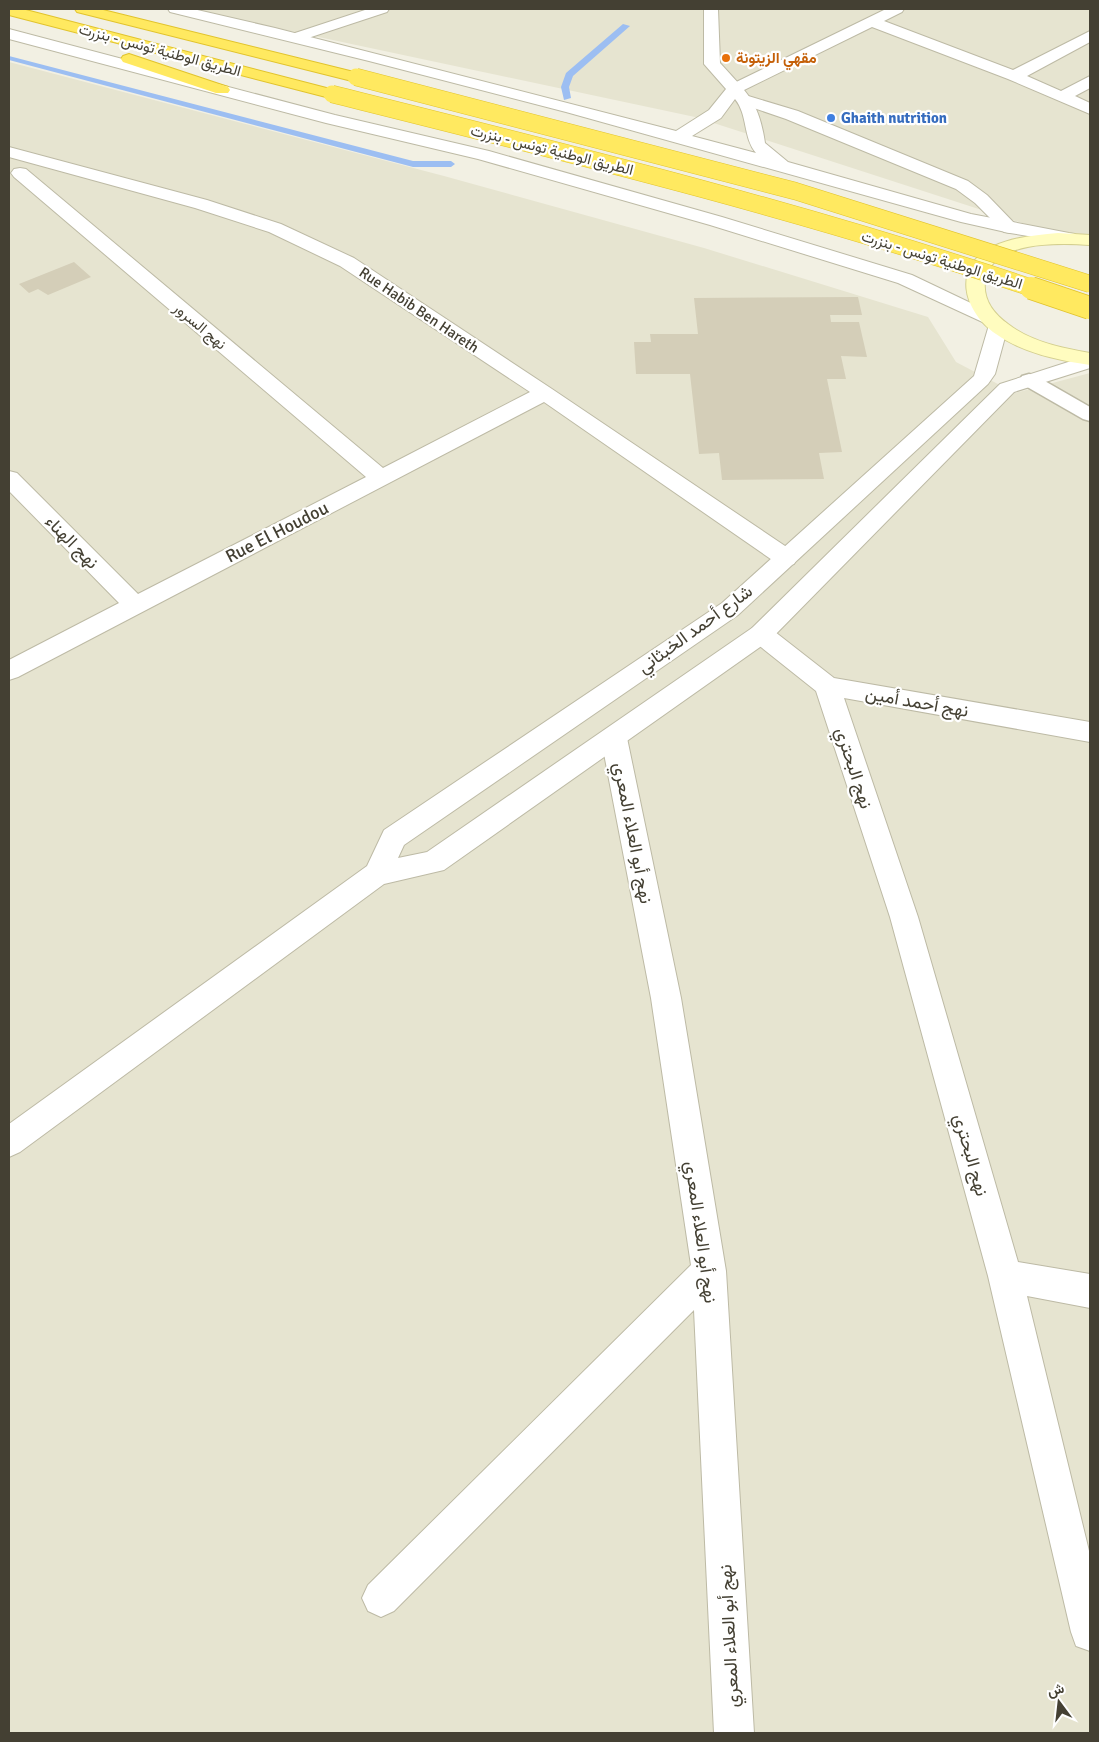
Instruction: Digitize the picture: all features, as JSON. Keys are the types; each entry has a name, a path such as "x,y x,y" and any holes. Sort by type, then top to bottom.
{"highway":[{"name":"الطريق الوطنية تونس - بنزرت","path":"82,9 356,77 795,191 1090,284"},
{"name":"الطريق الوطنية تونس - بنزرت","path":"9,10 572,154 789,212 1090,308"},
{"path":"9,19 222,90"}],"main road":[{"path":"1090,240 1069,238 1035,239 1005,247 984,261 974,279 976,300 994,323 1024,342 1058,354 1090,360"}],"street":[{"path":"175,9 680,137 967,218 1010,228 1069,238"},
{"path":"294,38 382,9"},
{"path":"711,9 712,64 740,94 754,122 757,144 769,156 784,166"},
{"path":"680,137 715,114 740,94 897,9"},
{"path":"872,22 1014,76 1090,108"},
{"path":"9,34 222,90 483,155 716,221 905,279 994,323"},
{"path":"1014,76 1090,36"},
{"path":"1062,97 1090,81"},
{"path":"740,94 962,185 981,199 1010,228"},
{"name":"Rue Habib Ben Hareth","path":"9,152 201,204 275,228 347,262 545,393 786,558"},
{"path":"15,175 48,163"},
{"name":"نهج السرور","path":"15,175 381,478"},
{"name":"شارع أحمد الخبثاني","path":"377,874 394,838 730,609 980,380 985,374 994,323"},
{"path":"9,1142 377,874 434,862 761,634 1007,388 1090,360"},
{"name":"Rue El Houdou","path":"9,671 545,393"},
{"name":"نهج الهناء","path":"9,478 135,605"},
{"name":"نهج أحمد أمين","path":"761,634 827,686 1090,732"},
{"name":"نهج البحتري","path":"827,686 904,917 1005,1276 1090,1632"},
{"name":"نهج أبو العلاء المعري","path":"614,738 666,998 709,1271 734,1733"},
{"path":"381,1598 709,1271"},
{"path":"1005,1276 1090,1291"}],"lane":[{"path":"1029,380 1090,415"}],"shaded area":[{"path":"187,9 1090,9 1090,245 695,117"},
{"path":"9,62 444,176 704,248 928,317 956,362 1015,393 1090,373 1090,1733 9,1733"}],"building":[{"path":"74,262 91,277 48,295 38,289 29,293 19,284"},
{"path":"858,297 862,315 830,315 831,322 859,322 867,357 841,356 846,379 827,379 842,452 819,453 824,479 722,480 719,453 699,454 690,374 636,374 634,342 651,342 650,334 698,334 694,298"}],"waterway":[{"path":"567,98 565,87 569,75 626,26"},
{"path":"9,58 413,164 451,164"}],"place":[{"name":"مقهي الزيتونة","path":"726,58"},
{"name":"Ghaith nutrition","path":"831,118"}]}
